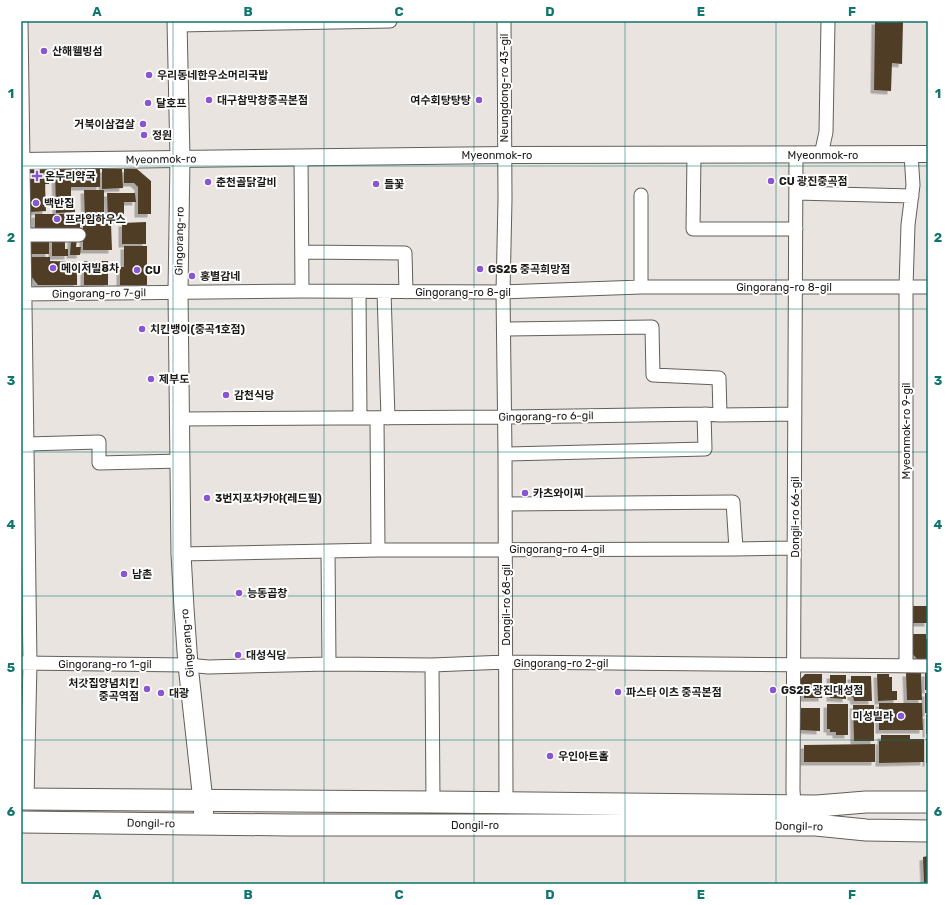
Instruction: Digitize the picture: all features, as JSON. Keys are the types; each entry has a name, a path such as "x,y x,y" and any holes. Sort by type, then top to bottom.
{"main road":[{"name":"Gingorang-ro","path":"177,23 180,158 178,292 181,554 188,664 203,801 204,824"},
{"name":"Dongil-ro","path":"24,799 506,802 817,806 866,802 928,802"},
{"path":"288,825 281,820 281,813 301,812 322,801"},
{"name":"Dongil-ro","path":"21,822 288,825 816,825 866,830 928,830"}],"street":[{"path":"177,23 390,21"},
{"name":"Neungdong-ro 43-gil","path":"504,21 504,155"},
{"path":"821,155 826,132 828,21"},
{"path":"21,23 22,215 24,235 24,420 27,444 24,560 24,799"},
{"name":"Myeonmok-ro 9-gil","path":"906,665 906,287 908,225 913,185 911,154"},
{"name":"Myeonmok-ro","path":"22,161 504,155 928,154"},
{"name":"Dongil-ro 68-gil","path":"504,155 502,292 505,417 506,802"},
{"path":"694,155 693,229 796,229"},
{"name":"Dongil-ro 66-gil","path":"794,805 792,790 794,664 796,155"},
{"path":"301,157 302,291"},
{"path":"796,193 912,196"},
{"path":"640,287 641,195"},
{"path":"24,235 79,235"},
{"name":"Gingorang-ro 8-gil","path":"302,252 405,253 406,292"},
{"name":"Gingorang-ro 8-gil","path":"178,292 502,292 640,287 928,287"},
{"name":"Gingorang-ro 7-gil","path":"23,294 178,292"},
{"path":"359,292 360,418"},
{"path":"378,550 384,292"},
{"path":"504,329 652,327 653,375 719,378 720,415"},
{"path":"505,454 705,449 704,414"},
{"name":"Gingorang-ro 6-gil","path":"180,419 795,414"},
{"path":"27,444 99,442 100,463 181,461"},
{"path":"505,504 733,502 736,549"},
{"name":"Gingorang-ro 4-gil","path":"181,554 378,550 794,548"},
{"path":"328,552 329,664"},
{"name":"Gingorang-ro 2-gil","path":"188,664 208,667 329,664 432,665 506,662 928,666"},
{"name":"Gingorang-ro 1-gil","path":"25,663 188,664"},
{"path":"432,665 433,802"}],"building":[{"path":"875,21 903,21 902,64 892,63 891,91 874,90"},
{"path":"100,168 100,187 71,187 71,201 75,200 75,212 56,213 55,169"},
{"path":"49,169 49,184 45,184 46,211 30,212 28,170"},
{"path":"102,169 122,169 123,188 102,189"},
{"path":"124,169 137,169 151,181 151,214 138,214 138,187 134,183 124,183"},
{"path":"84,190 104,190 104,221 85,222"},
{"path":"107,193 135,193 136,202 124,202 124,214 122,214 122,220 108,220"},
{"name":"프라임하우스","path":"35,214 80,214 80,230 35,231"},
{"path":"146,222 146,244 122,244 122,223"},
{"path":"83,224 111,224 112,250 83,250"},
{"path":"52,237 65,237 65,249 68,249 68,256 52,256"},
{"path":"29,238 49,238 49,254 29,254"},
{"path":"71,239 77,239 76,247 81,247 80,255 70,255"},
{"path":"124,246 147,246 147,285 120,285 120,267 124,267"},
{"name":"메이저빌8차","path":"30,257 50,257 50,261 77,262 77,285 38,285 30,275"},
{"path":"84,261 108,261 108,285 84,285"},
{"path":"911,606 928,606 928,623 911,623"},
{"path":"909,634 926,634 926,639 928,639 928,660 918,660 909,650"},
{"path":"906,673 921,673 922,700 907,700"},
{"path":"925,673 928,673 928,690 925,690"},
{"path":"805,674 822,674 822,698 804,698 804,695 802,696 802,690 800,690 800,680"},
{"path":"877,674 889,674 889,677 892,677 892,691 897,691 897,700 878,701"},
{"path":"830,675 846,675 846,699 830,698"},
{"path":"851,676 871,676 872,701 854,701 853,697 851,697"},
{"path":"925,693 928,693 928,713 925,713"},
{"name":"미성빌라","path":"879,703 922,703 923,730 879,730"},
{"path":"827,704 848,704 848,735 836,735 836,732 830,732 830,729 827,729"},
{"path":"853,705 874,705 874,741 854,741"},
{"path":"801,708 820,708 820,731 800,730"},
{"path":"926,715 928,715 928,734 926,734"},
{"path":"881,735 910,735 910,739 924,739 924,762 879,763 879,741 881,741"},
{"path":"926,738 928,738 928,763 926,763"},
{"path":"875,744 875,762 804,762 804,745"},
{"path":"928,856 928,883 924,883 923,857"}],"place":[{"name":"산해웰빙섬","path":"44,51"},
{"name":"우리동네한우소머리국밥","path":"149,75"},
{"name":"대구참막창중곡본점","path":"209,100"},
{"name":"여수회탕탕탕","path":"479,100"},
{"name":"달호프","path":"148,103"},
{"name":"거북이삼겹살","path":"143,124"},
{"name":"정원","path":"144,135"},
{"name":"온누리약국","path":"37,176"},
{"name":"CU 광진중곡점","path":"771,181"},
{"name":"춘천골닭갈비","path":"208,182"},
{"name":"들꽃","path":"376,184"},
{"name":"백반집","path":"36,203"},
{"name":"프라임하우스","path":"57,219"},
{"name":"메이저빌8차","path":"53,268"},
{"name":"GS25 중곡희망점","path":"480,269"},
{"name":"CU","path":"137,270"},
{"name":"홍별감네","path":"192,276"},
{"name":"치킨뱅이(중곡1호점)","path":"142,329"},
{"name":"제부도","path":"151,379"},
{"name":"감천식당","path":"226,395"},
{"name":"카츠와이찌","path":"525,493"},
{"name":"3번지포차카야(레드필)","path":"207,498"},
{"name":"남촌","path":"124,574"},
{"name":"능동곱창","path":"239,593"},
{"name":"대성식당","path":"238,655"},
{"name":"처갓집양념치킨 중곡역점","path":"147,689"},
{"name":"GS25 광진대성점","path":"773,690"},
{"name":"파스타 이츠 중곡본점","path":"618,692"},
{"name":"대광","path":"161,693"},
{"name":"미성빌라","path":"901,716"},
{"name":"우인아트홀","path":"550,756"}]}
